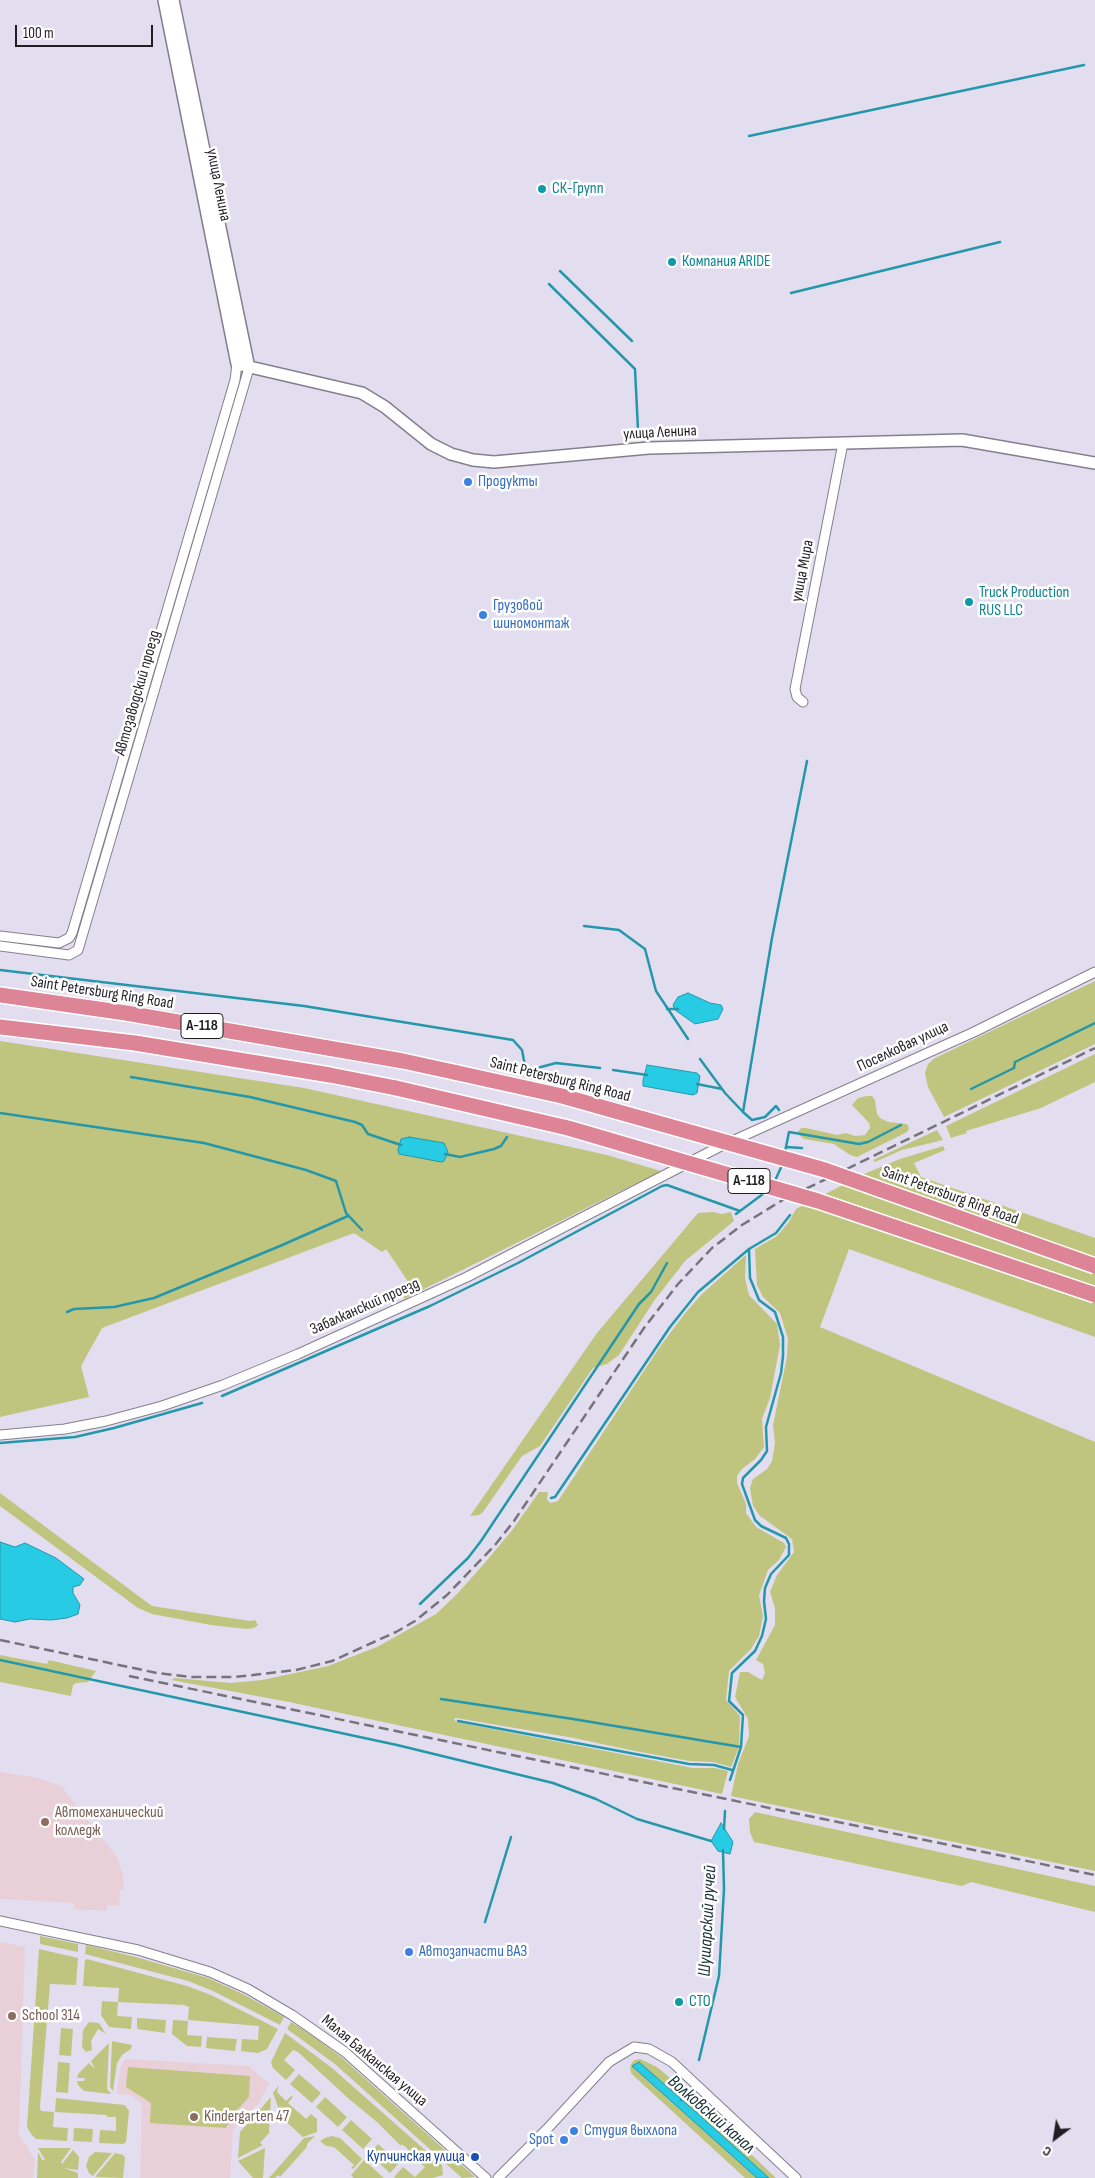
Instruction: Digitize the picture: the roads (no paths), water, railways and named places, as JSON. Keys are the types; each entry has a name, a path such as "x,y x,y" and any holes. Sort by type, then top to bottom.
{"highway":[{"name":"Saint Petersburg Ring Road","path":"0,995 126,1013 403,1061 562,1096 826,1170 1095,1266"},
{"name":"А-118","path":"0,1028 135,1043 330,1075 396,1088 568,1128 808,1198 1095,1295"}],"street":[{"name":"улица Ленина","path":"164,0 237,364 362,393 385,407 431,444 451,454 473,460 494,462 649,448 962,440 1095,463"},
{"name":"улица Ленина","path":"173,0 249,368"},
{"name":"Автозаводский проезд","path":"0,936 59,943 69,938 72,933 235,380 237,364"},
{"name":"Автозаводский проезд","path":"0,946 69,955 74,954 78,950 249,368"},
{"name":"улица Мира","path":"803,702 797,697 795,689 843,443"},
{"name":"Поселковая улица","path":"721,1146 974,1032 1095,972"},
{"name":"Забалканский проезд","path":"0,1436 65,1429 106,1421 162,1406 223,1385 298,1354 467,1278 721,1146"},
{"name":"Малая Балканская улица","path":"0,1921 138,1950 210,1972 248,1989 292,2015 345,2052 486,2178"},
{"path":"498,2178 547,2129 609,2062 634,2047 649,2050 666,2058 796,2178"}],"water":[{"path":"688,993 710,1003 721,1005 723,1009 718,1019 695,1024 675,1010 673,1005 678,997"},
{"path":"647,1065 697,1073 700,1076 697,1093 693,1095 643,1086"},
{"path":"409,1137 444,1143 448,1152 444,1161 399,1154 398,1150 401,1139"},
{"path":"0,1542 15,1547 25,1543 56,1558 84,1579 80,1585 73,1587 73,1593 80,1605 78,1614 67,1618 51,1620 30,1619 15,1622 0,1619"},
{"path":"721,1823 733,1842 730,1854 718,1851 711,1841"},
{"path":"639,2062 769,2178 757,2178 632,2066"}],"waterway":[{"path":"749,136 1084,65"},
{"path":"791,293 1000,242"},
{"path":"560,271 632,341"},
{"path":"549,284 635,369 638,430"},
{"path":"700,1059 725,1093 743,1112 772,938 807,761"},
{"name":"Шушарский ручей","path":"584,926 619,930 645,949 656,991 688,1039"},
{"path":"0,970 304,1006 513,1040 522,1050 526,1071 556,1063 600,1068"},
{"name":"Шушарский ручей","path":"667,1009 678,1009"},
{"path":"971,1089 1014,1068 1015,1062 1095,1023"},
{"path":"613,1070 647,1075"},
{"path":"131,1077 250,1097 355,1122 362,1125 368,1134 401,1145"},
{"path":"697,1084 722,1089"},
{"name":"Шушарский ручей","path":"743,1112 752,1120 765,1117 776,1106 779,1110"},
{"path":"0,1113 204,1143 306,1170 336,1181 346,1213 362,1230"},
{"path":"785,1152 789,1132 859,1144 868,1142 901,1125"},
{"path":"445,1154 460,1157 494,1149 501,1146 507,1137"},
{"path":"786,1147 802,1148"},
{"name":"Шушарский ручей","path":"774,1183 783,1163"},
{"path":"222,1396 430,1306 518,1263 662,1186 667,1185 740,1211"},
{"name":"Шушарский ручей","path":"736,1214 767,1191"},
{"name":"Шушарский ручей","path":"730,1780 741,1747 743,1715 729,1701 732,1673 755,1651 762,1636 766,1619 765,1588 771,1574 789,1555 789,1544 786,1538 761,1526 755,1520 742,1484 743,1478 767,1451 766,1427 781,1373 783,1356 783,1337 775,1312 759,1300 750,1278 749,1249 776,1233 790,1215"},
{"path":"67,1312 74,1309 114,1307 154,1298 348,1216"},
{"path":"551,1498 555,1497 670,1327 698,1292 749,1249"},
{"path":"420,1604 468,1558 481,1541 639,1304 651,1292 667,1263"},
{"path":"0,1443 75,1437 202,1403"},
{"path":"0,1660 397,1745 553,1783 596,1799 637,1819 711,1841"},
{"path":"441,1699 741,1747"},
{"path":"458,1721 689,1764 714,1765 732,1770"},
{"name":"Шушарский ручей","path":"724,1829 725,1811"},
{"path":"485,1922 511,1837"},
{"name":"Шушарский ручей","path":"699,2060 719,1976 724,1889 723,1850"},
{"name":"Шушарский ручей","path":"681,2100 684,2085"}],"railway":[{"path":"0,1640 157,1673 190,1677 235,1677 296,1670 332,1661 396,1632 415,1621 447,1595 495,1545 514,1521 644,1328 678,1284 712,1248 742,1225 781,1201 1095,1048"},
{"path":"129,1676 1095,1875"}],"place":[{"name":"СК-Групп","path":"542,189"},
{"name":"Компания ARIDE","path":"672,262"},
{"name":"Продукты","path":"468,482"},
{"name":"Truck Production RUS LLC","path":"969,602"},
{"name":"Грузовой шиномонтаж","path":"483,615"},
{"name":"Автомеханический колледж","path":"45,1822"},
{"name":"Автозапчасти ВАЗ","path":"409,1952"},
{"name":"СТО","path":"679,2002"},
{"name":"School 314","path":"12,2016"},
{"name":"Kindergarten 47","path":"194,2117"},
{"name":"Студия выхлопа","path":"574,2131"},
{"name":"Spot","path":"564,2140"},
{"name":"Купчинская улица","path":"475,2157"}],"water label":[{"name":"Волковский канал","path":"711,2115"}]}
